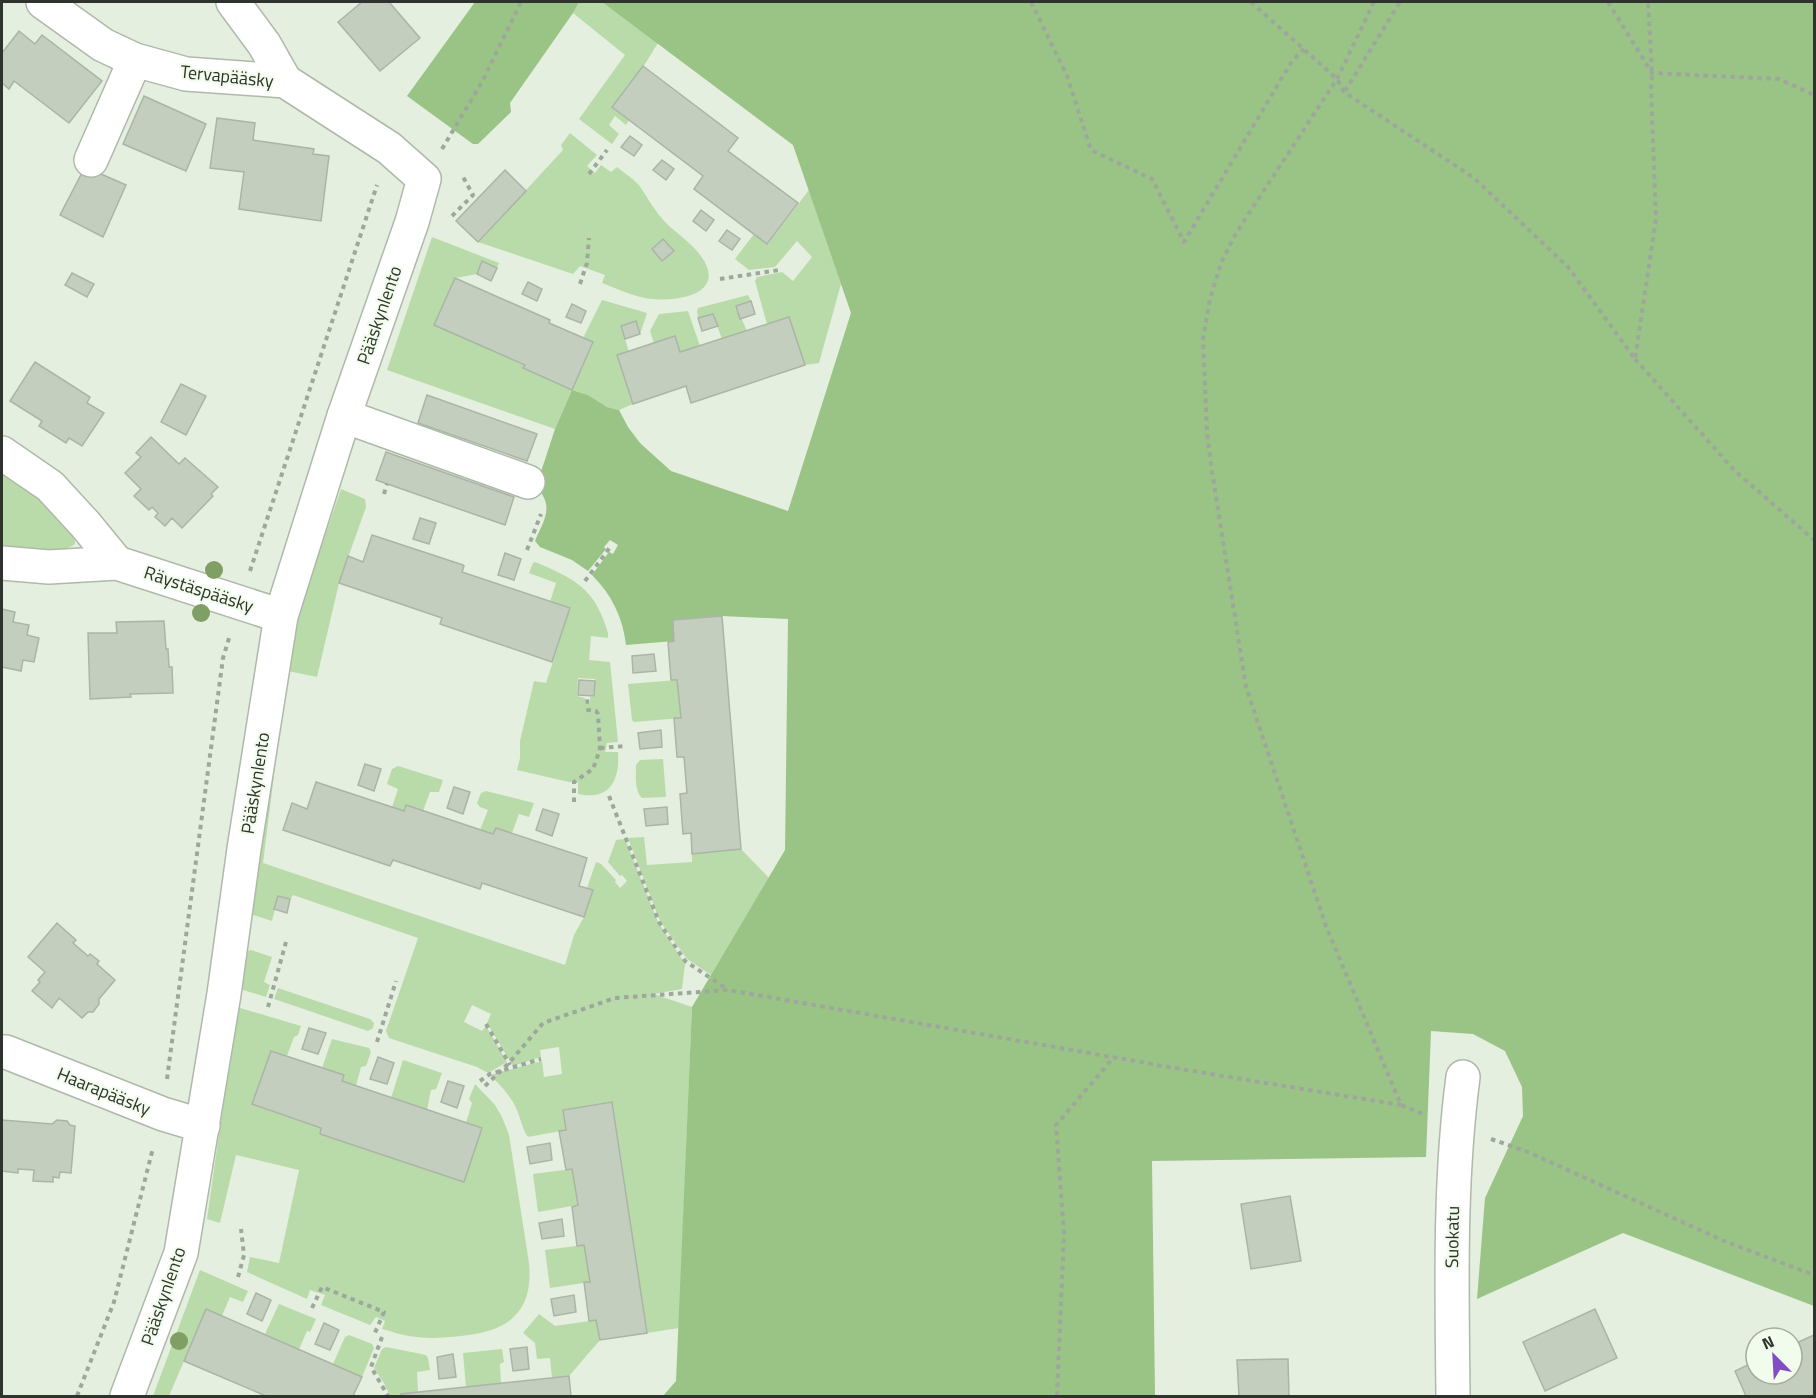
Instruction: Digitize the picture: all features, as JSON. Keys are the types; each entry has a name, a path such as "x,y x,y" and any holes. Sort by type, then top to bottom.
{"street":[{"name":"Tervapääsky","path":"44,2 103,45 135,60 186,74 285,81"},
{"name":"Tervapääsky","path":"232,2 264,44 285,81 389,148 424,179"},
{"path":"91,160 135,60"},
{"name":"Pääskynlento","path":"127,1396 181,1253 203,1126 281,616 344,416 412,222 424,179"},
{"path":"344,416 528,482"},
{"path":"2,453 50,486 117,563"},
{"name":"Räystäspääsky","path":"2,563 49,567 117,563 281,616"},
{"name":"Haarapääsky","path":"3,1050 163,1114 203,1126"},
{"name":"Suokatu","path":"1453,1396 1451,1238 1456,1127 1463,1077"}],"path":[{"path":"424,179 482,82 520,2"},
{"path":"1031,2 1067,76 1090,150 1152,179 1184,242 1292,61 1304,49"},
{"path":"1251,2 1337,79 1344,92 1474,178 1568,267 1635,359 1734,470 1815,540"},
{"path":"1374,2 1337,79 1236,233 1221,262 1210,299 1203,338 1207,433 1246,687 1326,926 1401,1105"},
{"path":"1344,92 1400,2"},
{"path":"1608,2 1652,73"},
{"path":"1635,359 1656,219 1648,2"},
{"path":"1652,73 1779,78 1815,95"},
{"path":"589,174 607,150"},
{"path":"452,217 473,195 462,175"},
{"path":"580,284 587,263 589,238"},
{"path":"720,279 779,270"},
{"path":"384,494 387,484"},
{"path":"585,581 611,546"},
{"path":"574,802 574,782 593,769 600,748 598,714 596,711 588,710 587,698"},
{"path":"600,748 626,746"},
{"path":"609,796 659,922 685,961 728,990"},
{"path":"268,1007 286,942"},
{"path":"376,1042 396,981"},
{"path":"511,1066 543,1023 615,998 728,990 1114,1058 1401,1105 1528,1152 1724,1241 1815,1275"},
{"path":"486,1024 511,1066"},
{"path":"1057,1396 1064,1234 1056,1125 1114,1058"},
{"path":"480,1081 490,1074 511,1066 541,1059"},
{"path":"485,1086 501,1071"},
{"path":"238,1277 244,1255 241,1229"},
{"path":"312,1308 322,1287 384,1312 374,1335"},
{"path":"382,1338 371,1367 388,1396"}],"green space":[{"path":"475,2 579,2 510,103 511,112 478,144 473,144 407,96"},
{"path":"579,2 602,2 658,43 643,67 612,107 629,120 626,125 615,116 609,125 619,134 612,144 579,119 625,55 573,13"},
{"path":"602,2 1814,2 1814,1306 1623,1233 1477,1299 1485,1198 1523,1116 1522,1087 1505,1051 1473,1034 1431,1031 1426,1157 1152,1161 1155,1396 663,1396 676,1381 692,1007 785,850 788,619 722,616 673,620 674,641 626,645 615,607 592,575 609,552 613,554 618,545 610,540 604,547 606,549 588,571 572,560 540,547 535,541 544,520 546,507 542,494 536,487 555,429 572,390 588,395 607,407 619,410 640,443 671,471 788,511 851,313 793,145"},
{"path":"570,133 597,155 587,166 595,173 601,165 611,172 617,167 630,177 639,185 665,222 696,250 708,270 705,287 689,296 679,298 645,298 602,283 605,275 580,266 573,274 478,242 563,150 561,145"},
{"path":"809,190 841,284 819,363 805,365 789,317 767,324 755,281 757,277 782,272 793,281 812,257 797,241 775,267 749,270 735,259 754,234 768,244"},
{"path":"432,237 499,263 497,268 482,262 477,274 455,278 525,365 524,368 572,390 555,429 387,370"},
{"path":"748,295 751,301 736,306 747,331 722,339 713,314 698,318 698,308"},
{"path":"602,300 647,313 640,334 636,321 621,326 629,352 617,355 633,404 619,410 607,407 588,395 572,390 593,343 583,338"},
{"path":"688,311 700,346 680,352 675,336 654,343 650,331 659,314"},
{"path":"2,470 33,493 67,525 75,544 68,548 50,551 2,550"},
{"path":"341,489 365,499 366,507 339,583 317,677 288,671 303,602"},
{"path":"533,563 561,574 582,587 597,605 608,633 608,638 591,636 589,660 610,662 618,742 607,743 605,752 618,752 618,762 615,779 611,786 598,794 578,794 578,782 517,770 520,741 534,681 546,683 570,609 550,602 556,583 529,573","holes":["578,678 595,679 594,697 590,697 590,704 585,704 585,698 577,696"]},
{"path":"677,680 681,718 634,722 632,720 628,684"},
{"path":"277,751 263,863 565,965 574,935 584,917 593,891 587,888 596,862 601,864 616,880 620,888 627,881 608,862 616,840 625,839 658,922 685,964 682,989 654,994 692,1007 679,1328 647,1333 612,1102 563,1110 566,1130 528,1137 512,1100 490,1075 542,1061 544,1077 562,1074 559,1047 540,1050 541,1057 513,1066 487,1023 491,1014 472,1005 464,1022 482,1031 486,1026 507,1062 488,1073 477,1067 389,1038 386,1031 418,938 293,895 290,900 278,896 272,921 250,914 271,752"},
{"path":"663,759 666,797 642,798 637,787 636,765 640,760"},
{"path":"398,766 443,780 439,792 430,792 423,811 406,806 404,811 392,807 398,789 387,784 392,769"},
{"path":"486,791 534,803 529,817 519,814 512,833 496,828 493,834 480,830 488,810 477,803 481,793"},
{"path":"644,837 647,865 692,862 692,854 741,849 769,878 711,975 687,959 660,921 628,838"},
{"path":"251,950 272,957 264,982 270,985 266,997 240,989 244,952"},
{"path":"278,988 370,1019 374,1023 373,1028 368,1031 274,999"},
{"path":"237,1007 301,1026 287,1056 271,1051 252,1104 321,1128 320,1134 463,1182 466,1123 472,1103 469,1099 475,1084 495,1105 509,1135 529,1263 527,1295 522,1307 514,1317 492,1330 477,1334 422,1338 382,1329 385,1321 376,1317 370,1325 321,1305 325,1295 310,1290 307,1299 247,1272 250,1257 279,1263 299,1170 236,1155 220,1223 207,1219"},
{"path":"332,1039 369,1048 371,1052 366,1066 361,1067 356,1086 342,1081 344,1075 322,1068"},
{"path":"403,1060 442,1073 436,1089 431,1090 427,1110 391,1098"},
{"path":"572,1169 578,1205 538,1212 533,1174"},
{"path":"584,1245 590,1282 550,1288 545,1250"},
{"path":"200,1270 248,1291 243,1302 230,1297 222,1316 206,1309 169,1396 153,1396"},
{"path":"279,1304 316,1319 310,1332 307,1331 299,1349 265,1334"},
{"path":"539,1314 555,1326 596,1320 600,1340 569,1376 552,1378 550,1358 537,1359 535,1343 523,1333"},
{"path":"349,1335 372,1344 374,1348 362,1377 333,1364 345,1337"},
{"path":"386,1347 426,1355 430,1370 417,1372 418,1392 390,1396 374,1368 382,1349"},
{"path":"502,1349 504,1362 500,1364 501,1383 466,1387 463,1353"}],"building":[{"path":"362,2 389,2 420,38 380,71 338,22"},
{"path":"19,31 35,44 42,35 102,81 69,123 14,81 9,89 2,83 2,53"},
{"path":"643,66 738,138 728,151 798,203 767,244 694,189 703,176 612,107"},
{"path":"144,96 206,124 186,171 123,144"},
{"path":"217,118 255,123 253,140 314,149 313,154 329,156 321,221 239,209 244,172 210,168"},
{"path":"630,136 642,145 634,156 621,147"},
{"path":"662,160 674,169 666,180 653,170"},
{"path":"85,167 126,185 103,237 60,215"},
{"path":"505,170 526,191 478,242 456,221"},
{"path":"701,210 714,220 706,231 693,221"},
{"path":"727,230 740,239 732,250 719,241"},
{"path":"663,239 674,251 662,261 652,249"},
{"path":"482,261 497,268 491,281 477,274"},
{"path":"72,273 94,284 87,297 65,285"},
{"path":"455,278 550,320 549,323 593,342 572,390 523,368 525,365 434,325"},
{"path":"528,282 542,289 537,301 522,294"},
{"path":"751,301 755,314 740,319 736,306"},
{"path":"572,304 586,311 581,323 566,317"},
{"path":"713,314 718,326 702,331 698,318"},
{"path":"789,317 805,365 691,403 686,386 633,404 617,355 675,336 680,352"},
{"path":"636,321 640,334 625,339 621,326"},
{"path":"35,362 90,397 87,403 104,413 82,446 69,438 66,443 39,426 42,421 10,401"},
{"path":"181,384 206,396 186,435 161,422"},
{"path":"427,395 537,434 527,461 418,423"},
{"path":"151,437 179,464 185,458 218,487 211,494 213,496 182,528 172,518 165,526 155,517 158,513 152,507 149,510 134,496 141,489 125,473 141,457 136,453"},
{"path":"386,452 514,497 505,525 376,480"},
{"path":"420,518 436,523 429,544 413,539"},
{"path":"372,535 463,565 462,572 570,608 552,662 440,624 442,618 339,583 348,556 363,562"},
{"path":"505,553 521,559 514,580 498,575"},
{"path":"2,609 15,612 13,622 29,625 27,635 39,638 34,662 23,660 21,671 2,667"},
{"path":"722,616 741,849 692,854 691,833 683,834 680,794 687,793 684,757 677,757 674,718 681,718 677,680 671,680 668,642 674,641 673,620"},
{"path":"164,621 169,667 172,667 173,693 130,694 131,697 90,699 88,633 117,633 116,622"},
{"path":"654,654 656,671 633,673 632,656"},
{"path":"579,680 595,681 594,696 578,695"},
{"path":"661,730 662,747 640,749 638,733"},
{"path":"365,764 381,769 374,791 358,785"},
{"path":"316,782 404,811 406,805 493,834 496,828 587,858 579,886 593,890 584,917 482,883 480,889 393,860 390,866 283,830 292,803 307,809"},
{"path":"454,787 470,792 463,814 447,808"},
{"path":"667,807 668,824 646,826 644,809"},
{"path":"543,809 559,814 552,836 536,830"},
{"path":"278,896 290,899 287,913 274,909"},
{"path":"57,923 76,940 73,943 88,956 90,954 99,961 97,964 115,980 99,999 99,1004 93,1012 88,1012 82,1018 59,998 52,1008 32,991 45,972 28,957"},
{"path":"309,1028 326,1033 318,1054 302,1049"},
{"path":"271,1051 344,1075 342,1081 482,1128 464,1182 320,1134 321,1128 252,1104"},
{"path":"378,1057 394,1063 387,1084 370,1079"},
{"path":"448,1081 464,1086 457,1108 441,1102"},
{"path":"612,1102 647,1333 600,1340 596,1320 589,1321 584,1282 590,1282 584,1245 577,1246 572,1207 578,1205 572,1169 566,1170 559,1131 566,1130 563,1110"},
{"path":"2,1120 52,1124 57,1120 67,1121 70,1125 75,1126 71,1173 60,1172 59,1178 53,1177 53,1182 33,1181 34,1170 18,1169 18,1173 2,1171"},
{"path":"550,1143 552,1160 530,1164 527,1147"},
{"path":"1290,1196 1301,1261 1251,1269 1241,1204"},
{"path":"562,1219 564,1236 542,1239 539,1223"},
{"path":"256,1293 271,1300 262,1321 247,1314"},
{"path":"574,1295 576,1312 554,1316 551,1299"},
{"path":"206,1309 362,1377 353,1396 266,1396 184,1361"},
{"path":"1595,1309 1617,1358 1545,1391 1523,1342"},
{"path":"324,1323 339,1330 330,1350 315,1344"},
{"path":"1814,1335 1814,1396 1746,1396 1735,1371 1744,1367 1744,1386 1804,1386 1804,1340"},
{"path":"527,1347 529,1369 513,1371 510,1349"},
{"path":"453,1354 456,1377 439,1379 437,1357"},
{"path":"1288,1359 1289,1396 1239,1396 1237,1360"},
{"path":"569,1376 571,1396 402,1396 401,1394"}]}
